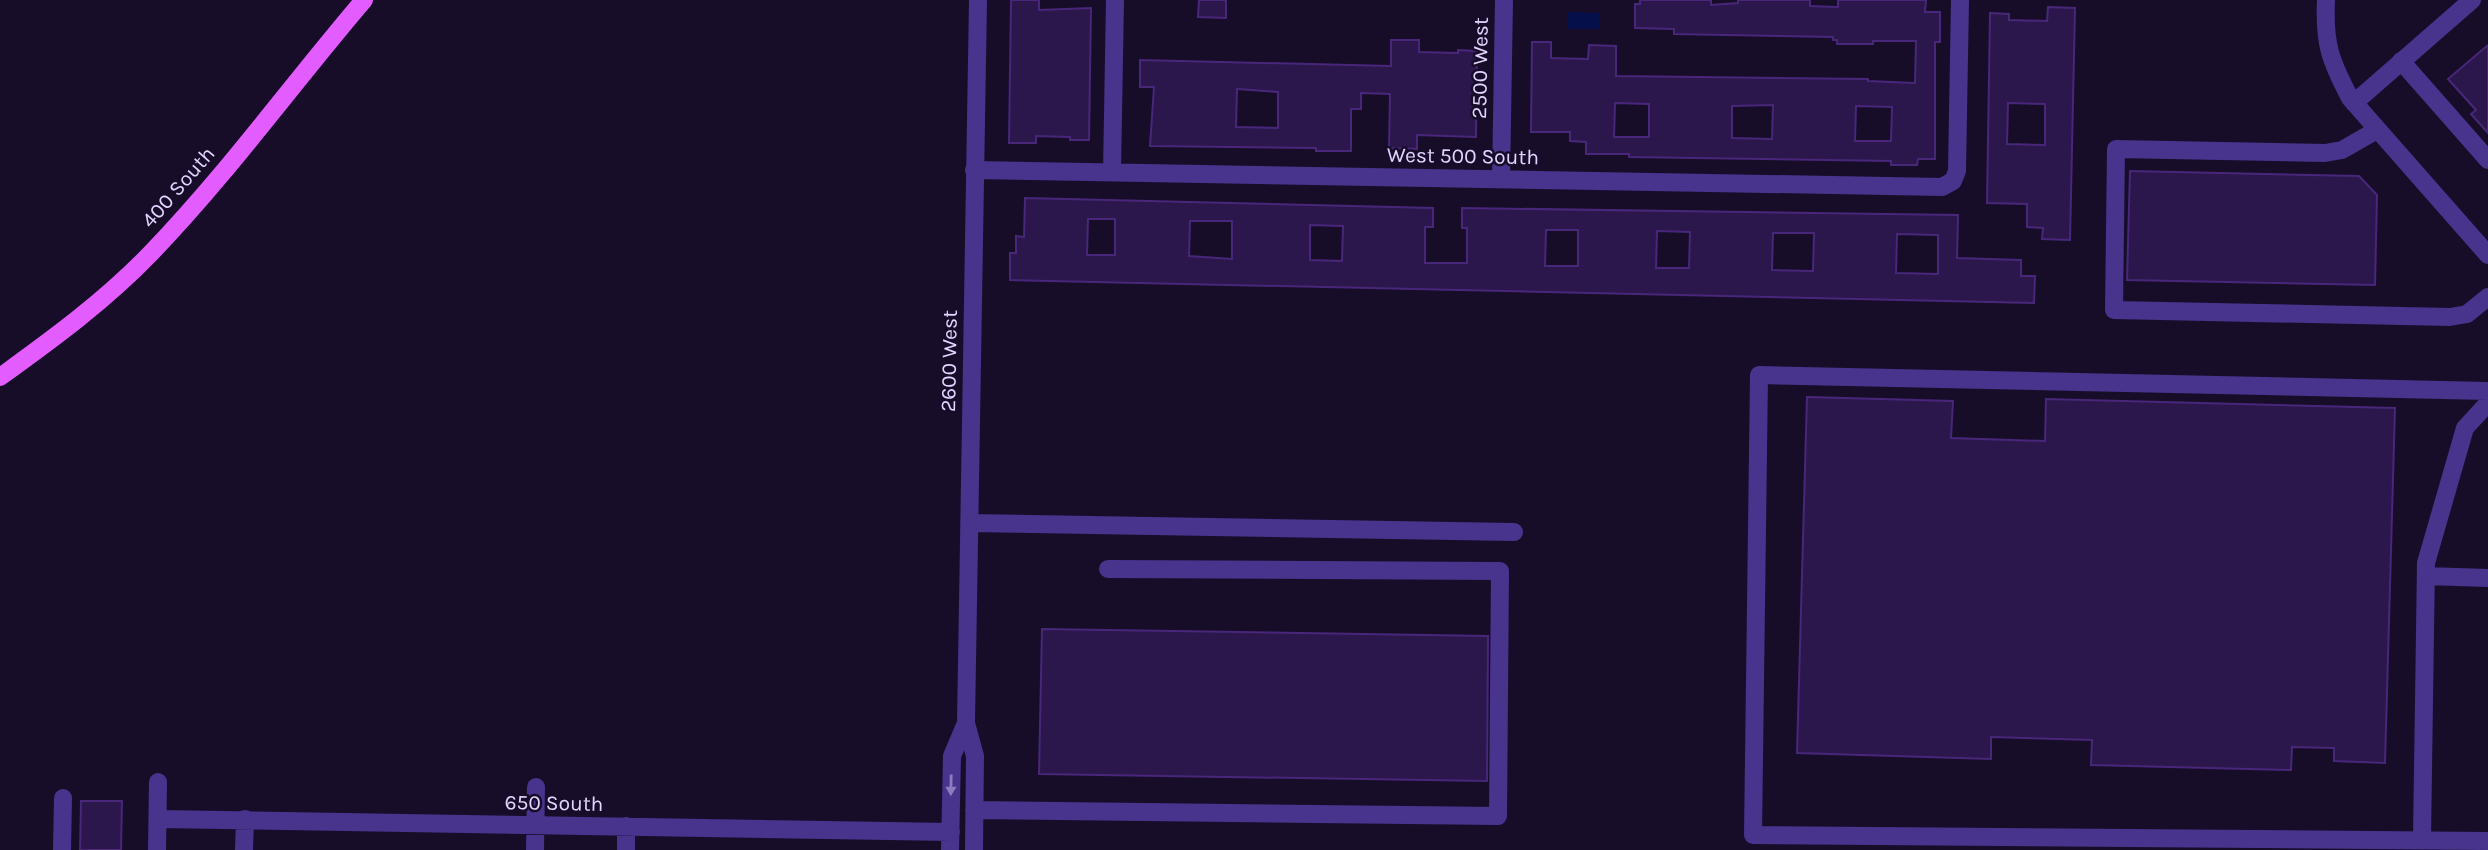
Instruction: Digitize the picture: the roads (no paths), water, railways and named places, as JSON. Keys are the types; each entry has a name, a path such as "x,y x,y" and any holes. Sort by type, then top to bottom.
{"main road":[{"name":"400 South","path":"0,377 75,323 151,254 186,216 364,0"}],"street":[{"name":"2600 West","path":"974,850 975,756 966,723 978,0"},
{"path":"1112,171 1115,0"},
{"name":"2500 West","path":"1501,179 1504,0"},
{"name":"West 500 South","path":"974,170 1935,188 1951,183 1957,171 1960,0"},
{"path":"2326,0 2326,42 2336,72 2354,103 2488,256"},
{"path":"2354,103 2472,0"},
{"path":"2402,61 2488,160"},
{"path":"2377,131 2342,150 2325,153 2116,149 2114,310 2451,317 2467,314 2488,297"},
{"path":"2488,391 1759,375 1753,835 2422,839 2488,842"},
{"path":"2422,839 2426,563 2465,428 2488,403"},
{"path":"970,523 1514,532"},
{"path":"974,810 1498,817 1500,571 1108,569"},
{"path":"2426,576 2488,578"},
{"name":"2600 West","path":"950,841 952,756 966,723"},
{"path":"157,850 158,782"},
{"path":"535,850 536,787"},
{"path":"62,850 63,798"},
{"name":"650 South","path":"158,819 626,826 950,841"},
{"path":"244,850 245,819"},
{"path":"626,826 626,850"}]}
